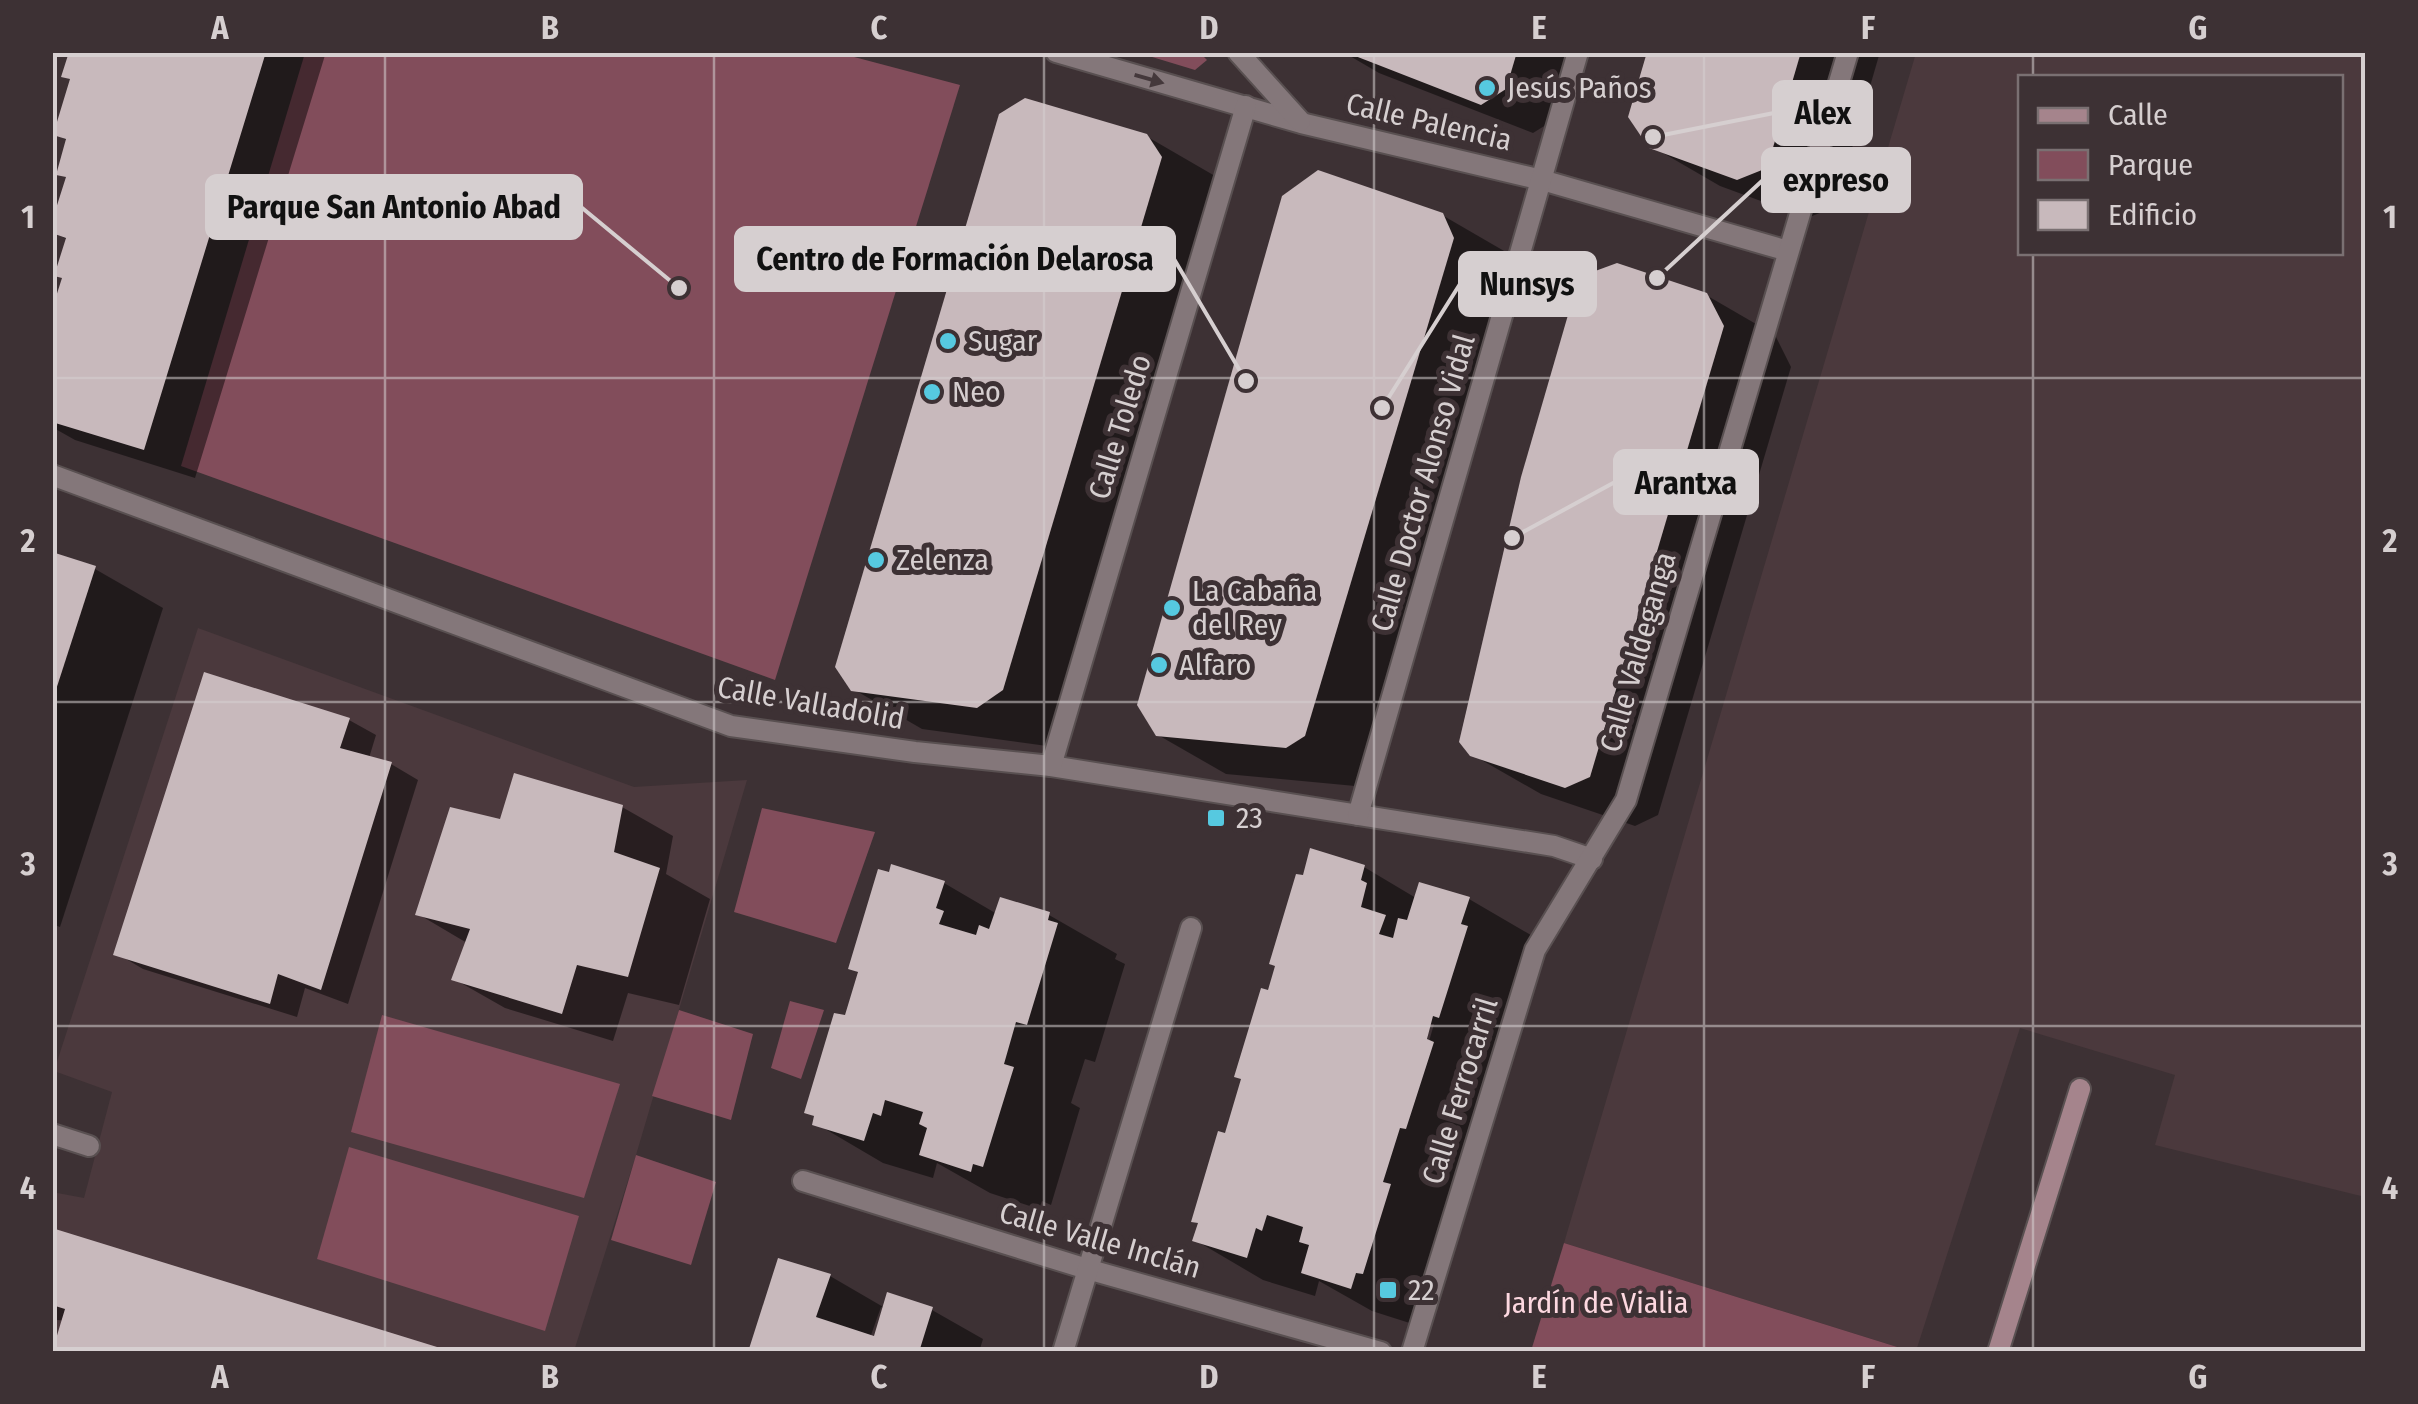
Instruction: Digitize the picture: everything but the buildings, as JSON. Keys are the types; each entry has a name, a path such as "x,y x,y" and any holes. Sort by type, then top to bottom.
{"street":[{"name":"Calle Palencia","path":"1056,52 1301,123 1542,180 1788,252"},
{"path":"1238,52 1301,123"},
{"name":"Calle Doctor Alonso Vidal","path":"1358,815 1578,52"},
{"name":"Calle Valdeganga","path":"1592,860 1626,800 1848,52"},
{"name":"Calle Toledo","path":"1051,766 1246,106"},
{"name":"Calle Valladolid","path":"52,474 731,726 1051,766 1554,846 1592,860"},
{"name":"Calle Ferrocarril","path":"1412,1352 1534,950 1592,860"},
{"path":"1063,1352 1191,928"},
{"path":"1998,1352 2080,1089"},
{"path":"52,1134 89,1146"},
{"name":"Calle Valle Inclán","path":"802,1181 1087,1269 1381,1352"}],"shaded area":[{"path":"1916,53 2365,53 2365,1197 2155,1145 2175,1075 2020,1028 1916,1351 1564,1243"},
{"path":"198,628 634,787 747,780 574,1351 53,1351 52,1192 84,1198 112,1092 54,1071"}],"green space":[{"path":"305,53 839,53 960,85 775,680 181,466"},
{"path":"1139,53 1200,53 1207,60 1195,70"},
{"path":"762,808 875,832 836,943 734,912"},
{"path":"790,1001 824,1010 801,1079 771,1068"},
{"path":"679,1010 753,1034 731,1120 652,1096"},
{"path":"382,1015 620,1084 584,1198 351,1132"},
{"path":"349,1147 579,1216 545,1331 317,1259"},
{"path":"636,1155 716,1182 691,1265 611,1240"},
{"name":"Jardín de Vialia","path":"1564,1243 1910,1351 1531,1351"}],"place":[{"name":"Jesús Paños","path":"1487,88"},
{"name":"Alex","path":"1653,137"},
{"name":"expreso","path":"1657,278"},
{"name":"Parque San Antonio Abad","path":"679,288"},
{"name":"Sugar","path":"948,341"},
{"name":"Centro de Formación Delarosa","path":"1246,381"},
{"name":"Neo","path":"932,392"},
{"name":"Nunsys","path":"1382,408"},
{"name":"Arantxa","path":"1512,538"},
{"name":"Zelenza","path":"876,560"},
{"name":"La Cabaña del Rey","path":"1172,608"},
{"name":"Alfaro","path":"1159,665"},
{"name":"23","path":"1216,818"},
{"name":"22","path":"1388,1290"}]}
